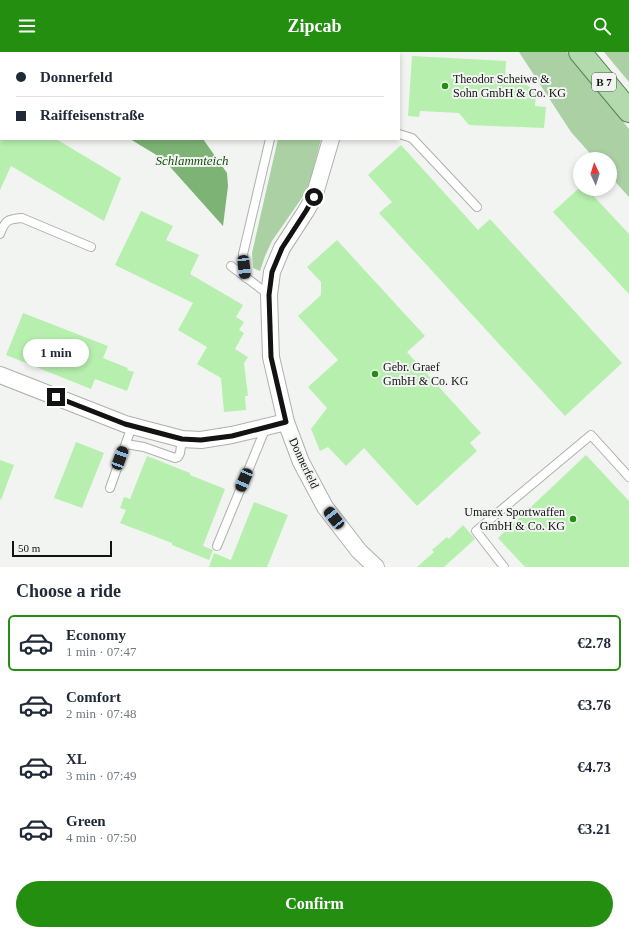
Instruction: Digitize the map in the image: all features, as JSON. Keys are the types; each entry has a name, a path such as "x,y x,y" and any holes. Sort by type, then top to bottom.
{"main road":[{"name":"B 7","path":"580,52 629,111"}],"street":[{"name":"Donnerfeld","path":"331,140 314,197 282,248 272,272 269,295 271,357 286,422 301,462 325,507 359,551 376,567"},
{"path":"0,375 132,426 182,439 201,440 232,436 286,422"}],"lane":[{"path":"400,134 412,138 477,207"},
{"path":"246,278 243,254 270,140"},
{"path":"0,234 3,221 11,218 22,218 91,247"},
{"path":"230,266 269,295"},
{"path":"110,488 132,426"},
{"path":"217,546 266,427"},
{"path":"504,567 476,531 591,435 629,476"},
{"path":"126,444 144,447 175,458 178,457 180,453 182,439"}],"shaded area":[{"path":"519,52 567,52 629,129 629,197 617,184 617,152 589,152 571,132"},
{"path":"604,52 629,52 629,82"},
{"path":"278,140 321,140 308,189 272,241 260,271 253,268 252,253"}],"water":[{"name":"Schlammteich","path":"132,140 204,140 227,173 228,186 223,226 163,159"}],"building":[{"path":"412,56 506,61 505,83 525,84 536,93 535,106 546,107 544,128 469,125 459,113 420,111 419,117 408,116"},
{"path":"0,140 58,140 121,178 104,221 11,166 0,190"},
{"path":"401,145 478,230 490,219 622,363 565,416 379,213 392,202 368,175"},
{"path":"573,194 573,196 594,196 629,234 629,294 553,212"},
{"path":"141,211 173,226 166,240 199,255 190,274 243,305 236,317 244,322 239,330 244,333 235,349 248,357 244,363 248,396 245,396 246,410 224,412 221,378 197,364 207,347 178,330 193,303 115,265"},
{"name":"Gebr. Graef GmbH & Co. KG","path":"337,240 425,336 407,352 481,433 470,443 477,451 417,506 364,448 346,466 328,447 320,451 311,429 327,408 308,387 338,360 298,316 321,295 321,282 307,267"},
{"path":"23,313 108,346 103,358 134,372 127,391 95,379 91,389 6,355"},
{"path":"76,442 104,453 82,508 54,498"},
{"name":"Umarex Sportwaffen GmbH & Co. KG","path":"586,455 629,501 629,567 525,567 498,538"},
{"path":"147,456 225,489 203,546 213,550 209,560 172,545 172,543 120,523 126,510 120,508 124,497 130,499"},
{"path":"0,460 14,465 1,500 0,499"},
{"path":"254,502 288,515 267,567 209,567 214,553 231,560"},
{"path":"463,525 475,539 444,567 417,567 434,552 432,550 447,537 449,539"}],"place":[{"name":"Theodor Scheiwe & Sohn GmbH & Co. KG","path":"445,86"},
{"name":"Gebr. Graef GmbH & Co. KG","path":"375,374"},
{"name":"Umarex Sportwaffen GmbH & Co. KG","path":"573,519"}],"route":[{"path":"56,397 125,424 182,439 201,440 232,436 286,422 271,357 269,295 272,272 282,248 314,197"}]}
